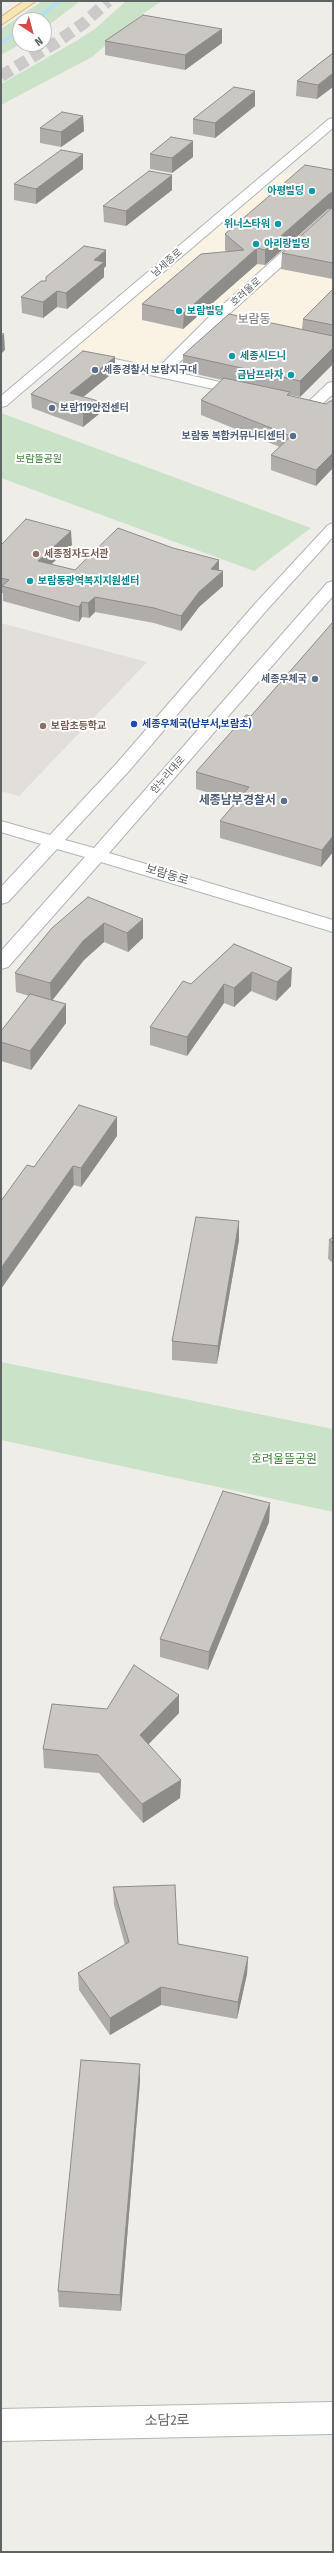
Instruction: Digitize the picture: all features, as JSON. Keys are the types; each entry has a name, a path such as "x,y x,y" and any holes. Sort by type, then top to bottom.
{"main road":[{"path":"3,18 31,1"}],"street":[{"name":"남세종로","path":"1,403 64,352 333,122"},
{"path":"278,168 296,171"},
{"name":"호려울로","path":"160,373 213,321 333,213"},
{"path":"318,227 333,230"},
{"path":"213,321 228,324"},
{"path":"64,352 259,395"},
{"path":"297,403 319,408 333,386"},
{"path":"1,898 123,767 259,609 333,528"},
{"name":"한누리대로","path":"1,963 333,586"},
{"name":"보람동로","path":"1,826 333,926"},
{"name":"소담2로","path":"1,2425 333,2418"}],"shaded area":[{"path":"286,173 333,181 333,206 157,363 142,364 79,349 78,345 278,176"},
{"path":"333,232 333,344 225,318 320,234"},
{"name":"보람초등학교","path":"1,623 147,662 19,796 1,791"}],"green space":[{"path":"42,1 80,1 52,23 52,12 26,12"},
{"path":"126,1 162,1 141,15 92,57 1,105 1,84 96,28"},
{"path":"12,21 12,49 1,55 1,29"},
{"name":"보람뜰공원","path":"1,413 311,528 254,571 1,478"},
{"name":"호려울뜰공원","path":"1,1362 333,1429 333,1512 1,1440"}],"building":[{"path":"143,15 222,29 185,55 105,41"},
{"path":"333,53 333,73 318,85 297,81"},
{"path":"234,87 255,91 215,123 193,119"},
{"path":"62,112 83,116 61,132 40,128"},
{"path":"171,137 193,141 172,158 150,154"},
{"path":"61,150 83,154 36,189 14,184"},
{"path":"305,165 333,170 333,192 265,250 257,248 184,313 142,304 201,254 244,250 225,234"},
{"path":"149,171 172,175 126,211 103,206"},
{"path":"333,207 333,263 282,253"},
{"path":"84,246 106,250 94,260 104,262 66,293 57,291 43,302 21,297 41,281 46,281 46,277"},
{"path":"333,289 333,325 303,319"},
{"path":"229,314 333,336 333,348 300,381 183,355"},
{"path":"83,351 115,357 70,393 98,401 83,413 31,394"},
{"path":"224,378 290,392 287,395 326,404 333,401 333,453 316,470 271,455 291,436 201,400"},
{"path":"26,519 71,531 38,561 75,570 118,528 173,548 219,560 211,569 223,571 199,592 181,616 154,608 95,597 88,603 82,602 79,607 2,586 9,580 1,578 1,545"},
{"path":"333,622 333,836 322,850 220,821 249,787 196,772 246,715 251,716"},
{"path":"88,897 143,919 127,933 104,923 83,941 50,983 15,973 52,928"},
{"path":"234,944 292,968 277,982 252,972 234,988 224,984 187,1037 150,1027 183,981 191,984"},
{"path":"30,994 66,1004 30,1051 1,1042 1,1031"},
{"path":"79,1105 117,1117 81,1168 73,1166 1,1268 1,1201 27,1165 34,1167"},
{"path":"196,1217 239,1221 218,1346 172,1341"},
{"path":"333,1237 333,1243 329,1240"},
{"path":"223,1491 270,1503 209,1652 160,1639"},
{"path":"134,1665 179,1695 140,1735 181,1780 142,1804 98,1755 43,1749 52,1704 107,1709"},
{"path":"175,1885 178,1944 248,1957 238,2002 161,1987 110,2018 78,1973 129,1942 113,1887"},
{"path":"81,2060 140,2064 120,2295 58,2291"}],"waterway":[{"path":"46,12 60,1"},
{"path":"1,43 12,35"}],"tunnel":[{"path":"1,76 57,42 84,23 108,1"}],"place":[{"name":"아평빌딩","path":"312,191"},
{"name":"위너스타워","path":"278,224"},
{"name":"아리랑빌딩","path":"256,244"},
{"name":"보람빌딩","path":"179,311"},
{"name":"세종시드니","path":"232,356"},
{"name":"세종경찰서 보람지구대","path":"95,370"},
{"name":"금남프라자","path":"291,375"},
{"name":"보람119안전센터","path":"52,408"},
{"name":"보람동 복합커뮤니티센터","path":"293,436"},
{"name":"세종점자도서관","path":"36,554"},
{"name":"보람동광역복지지원센터","path":"30,581"},
{"name":"세종우체국","path":"315,679"},
{"name":"세종우체국(남부서,보람초)","path":"134,724"},
{"name":"보람초등학교","path":"43,726"},
{"name":"세종남부경찰서","path":"284,801"}],"district":[{"name":"보람동","path":"254,320"}]}
